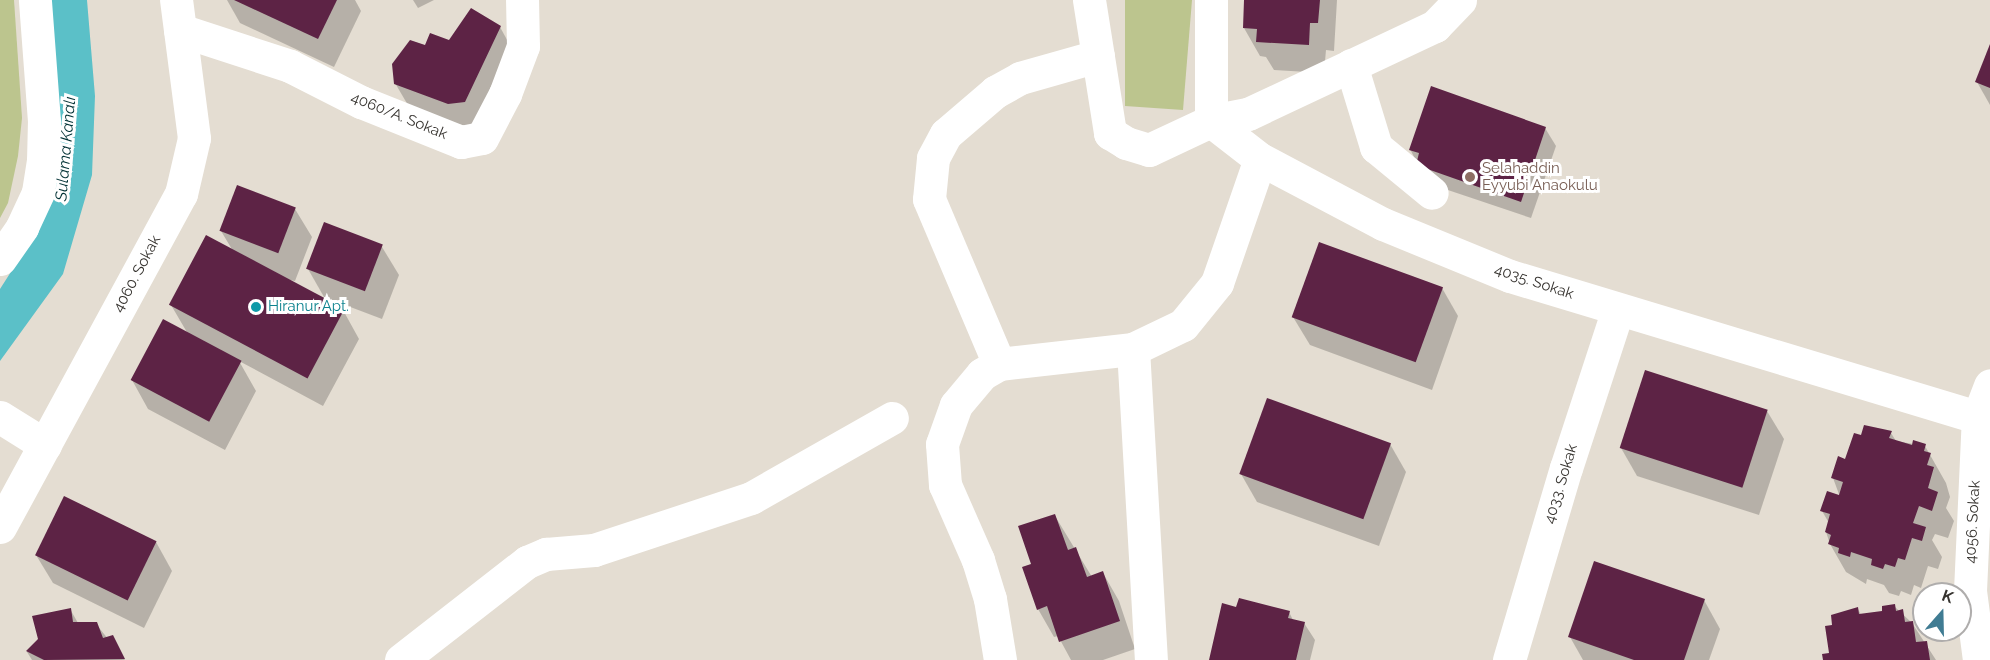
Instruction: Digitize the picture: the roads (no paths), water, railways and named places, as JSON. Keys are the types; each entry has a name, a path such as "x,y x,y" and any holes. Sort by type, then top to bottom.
{"street":[{"path":"0,259 22,227 38,192 43,161 44,121 35,0"},
{"name":"4060/A. Sokak","path":"178,15 290,66 361,102 461,142 482,138 506,94 523,46 522,0"},
{"path":"1089,0 1110,133 1126,143 1149,150 1211,121 1248,114 1435,26 1460,0"},
{"path":"1211,0 1211,121"},
{"name":"4060. Sokak","path":"0,526 181,194 194,138 178,15"},
{"path":"999,364 929,199 933,158 946,134 995,92 1020,78 1098,56"},
{"path":"1352,65 1376,147 1432,193"},
{"name":"4035. Sokak","path":"1211,121 1260,159 1383,224 1510,276 1984,424"},
{"path":"1000,660 981,570 945,485 941,464 947,423 956,405 982,374 999,364 1133,350 1168,336 1208,298 1224,267 1260,159"},
{"name":"4033. Sokak","path":"1509,660 1618,309"},
{"path":"1133,350 1151,660"},
{"name":"4056. Sokak","path":"1979,660 1970,591 1984,424 1990,385"},
{"path":"0,417 45,445"},
{"path":"401,660 527,562 546,554 594,550 751,498 892,418"}],"water":[{"name":"Sulama Kanalı","path":"44,0 87,0 95,96 92,175 63,274 0,361 0,289 23,253"}],"place":[{"name":"Selahaddin Eyyubi Anaokulu","path":"1470,177"},
{"name":"Hiranur Apt.","path":"256,307"}]}
